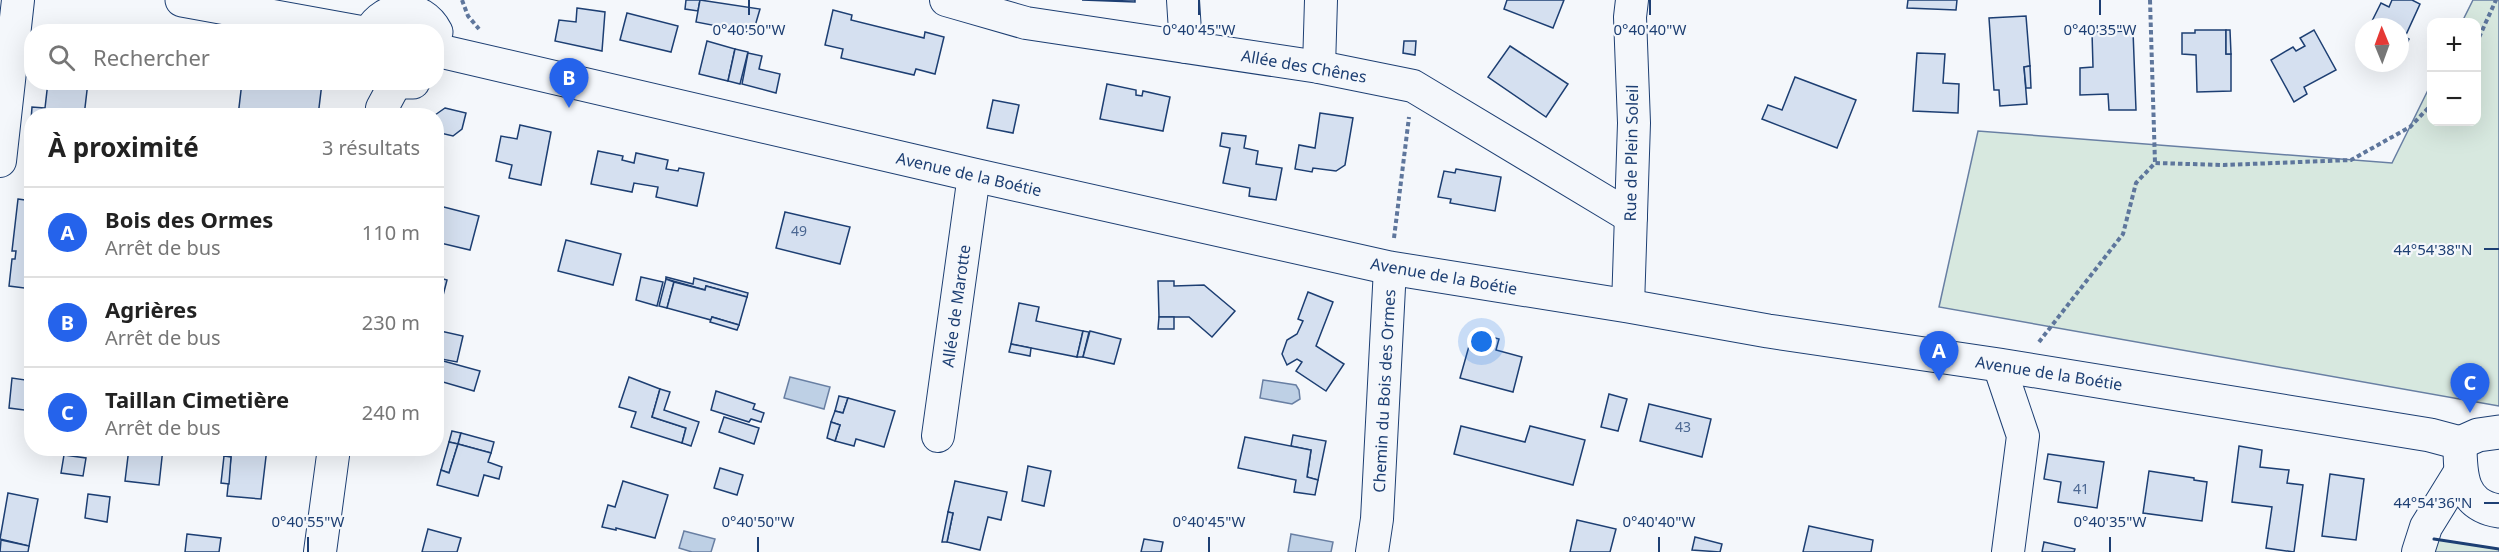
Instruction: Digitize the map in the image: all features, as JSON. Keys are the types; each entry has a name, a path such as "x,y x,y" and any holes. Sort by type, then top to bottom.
{"main road":[{"path":"182,0 314,24"},
{"name":"Avenue de la Boétie","path":"373,24 394,11 406,10 423,24"},
{"name":"Avenue de la Boétie","path":"444,35 974,176 1390,268 1768,331 1999,365 2430,435 2460,458"},
{"path":"2499,432 2478,435 2460,458 2469,496 2487,509 2499,511"}],"street":[{"path":"0,161 18,0"},
{"name":"Allée des Chênes","path":"946,0 1026,22 1319,67 1413,86 1631,217"},
{"path":"1183,0 1186,47"},
{"path":"1319,67 1321,0"},
{"name":"Rue de Plein Soleil","path":"1628,306 1634,123 1630,16 1632,0"},
{"path":"382,108 395,90"},
{"name":"Allée de Marotte","path":"938,436 974,176"},
{"name":"Chemin du Bois des Ormes","path":"1372,552 1377,519 1390,268"},
{"path":"1999,365 2023,436 2008,552"},
{"path":"320,552 333,456"},
{"path":"2418,552 2426,527 2460,458"}],"path":[{"path":"462,0 468,16 481,32"},
{"path":"2150,0 2155,164"},
{"path":"2481,33 2496,0"},
{"name":"Chemin du Bois des Ormes","path":"1390,268 1391,235 1413,86"},
{"path":"2049,346 2037,345 2123,234 2136,183 2155,164 2224,165 2351,160 2410,127 2427,109"},
{"path":"1391,235 1403,237"}],"shaded area":[{"path":"2473,0 2499,0 2499,406 1939,307 1978,131 2392,163 2427,92 2427,126 2481,126 2481,18 2464,18"},
{"path":"2434,539 2499,549 2499,552 2432,552"}],"water":[{"path":"790,377 830,387 824,409 784,398"},
{"path":"1263,380 1296,385 1300,399 1292,404 1260,398"},
{"path":"684,531 715,539 711,552 692,552 679,548"},
{"path":"1291,534 1333,542 1331,552 1288,552"}],"building":[{"path":"686,0 700,0 698,11 685,9"},
{"path":"700,0 760,9 753,33 696,22"},
{"path":"1082,0 1135,0 1135,2"},
{"path":"1507,0 1564,0 1553,28 1504,9"},
{"path":"1908,0 1957,0 1956,10 1907,8"},
{"path":"2392,0 2412,0 2420,4 2409,28 2409,18 2374,18 2381,3 2389,7"},
{"path":"577,8 605,12 602,51 555,41 559,20 576,22"},
{"path":"833,10 852,15 851,20 924,38 925,32 944,37 935,74 916,69 914,75 841,58 843,49 825,45"},
{"path":"627,13 678,26 671,52 620,40"},
{"path":"2026,16 2030,66 2024,67 2027,104 2000,106 1999,90 1994,90 1989,18"},
{"path":"2195,30 2226,30 2226,54 2231,54 2231,91 2197,92 2196,55 2182,54 2182,33 2195,33"},
{"path":"2226,30 2230,30 2231,54 2226,54"},
{"path":"2314,30 2336,70 2304,87 2307,94 2294,102 2271,60 2293,47 2296,51 2305,46 2300,38"},
{"path":"2133,31 2136,110 2109,110 2108,94 2080,95 2080,68 2093,67 2092,32"},
{"path":"707,41 735,49 728,81 699,74"},
{"path":"1404,41 1416,41 1415,55 1403,53"},
{"path":"1510,46 1568,84 1546,117 1488,77"},
{"path":"735,49 748,52 740,84 728,81"},
{"path":"748,53 762,56 759,69 780,74 776,93 742,84"},
{"path":"1917,53 1945,54 1943,83 1959,84 1958,113 1913,111"},
{"path":"2030,66 2031,88 2026,88 2024,67"},
{"path":"1795,77 1856,100 1837,148 1762,119 1768,105 1782,110"},
{"path":"1107,84 1136,90 1136,95 1142,96 1143,91 1170,97 1163,131 1100,119"},
{"path":"47,90 87,90 85,108 45,108"},
{"path":"241,90 321,90 319,108 239,108"},
{"path":"993,100 1019,105 1013,133 987,128"},
{"path":"444,109 466,113 462,129 453,136 444,134"},
{"path":"1320,113 1353,118 1345,165 1336,171 1313,168 1312,172 1295,169 1299,145 1315,148"},
{"path":"520,125 551,132 541,185 509,178 512,165 496,161 501,136 517,139"},
{"path":"1222,133 1246,136 1244,148 1258,151 1256,164 1282,168 1276,200 1249,196 1250,188 1223,183 1230,148 1220,146"},
{"path":"598,151 623,156 622,160 634,163 636,153 668,160 666,169 678,171 679,168 704,173 697,206 656,197 658,187 634,183 632,192 591,184"},
{"path":"1456,169 1501,177 1495,211 1450,203 1451,199 1438,197 1444,171 1455,173"},
{"path":"18,199 24,200 24,288 9,286 12,259 15,259 16,251 12,251"},
{"path":"444,207 479,216 470,250 444,244"},
{"path":"785,212 850,227 840,264 776,248"},
{"path":"566,240 621,254 613,285 558,271"},
{"path":"641,277 663,282 657,306 636,300"},
{"path":"666,277 693,284 694,278 748,293 747,297 706,286 705,290 666,279"},
{"path":"666,279 674,282 667,308 659,306"},
{"path":"1158,281 1174,281 1174,286 1204,285 1235,311 1212,337 1189,317 1159,317"},
{"path":"674,282 705,290 706,286 747,297 739,325 667,308"},
{"path":"1308,292 1333,302 1316,346 1344,364 1326,391 1296,371 1302,362 1297,359 1287,365 1282,354 1287,340 1297,334 1303,321 1298,319"},
{"path":"1019,303 1039,307 1036,321 1083,331 1077,357 1011,344"},
{"path":"712,317 739,325 737,330 710,322"},
{"path":"1159,317 1174,317 1174,329 1158,329"},
{"path":"1083,331 1089,332 1083,357 1077,357"},
{"path":"1090,331 1121,339 1114,364 1083,357"},
{"path":"444,332 463,336 457,362 444,360"},
{"path":"1473,332 1499,339 1496,350 1522,357 1513,392 1460,378"},
{"path":"1011,344 1031,348 1030,356 1009,352"},
{"path":"444,361 480,371 474,391 444,382"},
{"path":"629,377 660,389 652,417 686,428 682,443 631,427 636,412 619,407"},
{"path":"12,378 24,380 24,410 9,408"},
{"path":"660,389 670,392 664,410 699,422 691,446 682,443 686,428 652,417"},
{"path":"716,391 755,404 753,409 764,413 761,422 751,419 749,422 711,410"},
{"path":"1609,394 1627,399 1618,431 1601,427"},
{"path":"839,396 848,398 843,413 835,411"},
{"path":"848,398 895,411 884,447 856,439 854,446 835,441 840,425 831,422 835,411 843,413"},
{"path":"1649,404 1711,419 1702,457 1640,441"},
{"path":"724,417 759,428 754,444 719,432"},
{"path":"831,422 840,425 835,441 827,438"},
{"path":"1461,426 1525,442 1530,426 1585,440 1573,485 1454,454"},
{"path":"452,431 461,433 458,444 449,442"},
{"path":"461,433 494,442 491,453 458,444"},
{"path":"1293,435 1326,441 1318,480 1307,477 1311,450 1291,446"},
{"path":"1245,437 1311,450 1307,477 1318,480 1315,495 1294,492 1296,480 1238,468"},
{"path":"449,442 458,444 449,473 441,470"},
{"path":"458,444 491,453 488,462 502,467 499,479 484,475 478,496 437,485 441,470 449,473"},
{"path":"2239,446 2262,450 2260,467 2289,470 2287,483 2303,485 2294,552 2266,548 2272,507 2232,502"},
{"path":"2048,454 2104,462 2097,508 2058,502 2061,482 2044,479"},
{"path":"64,456 86,458 83,476 61,473"},
{"path":"128,456 162,456 159,485 125,481"},
{"path":"224,456 266,456 261,499 227,496 231,457"},
{"path":"224,456 231,457 229,484 221,483"},
{"path":"1028,466 1051,471 1044,506 1022,501"},
{"path":"720,468 743,475 737,495 714,488"},
{"path":"2149,471 2207,482 2202,521 2143,513"},
{"path":"2330,474 2364,479 2356,540 2322,536"},
{"path":"623,481 668,495 655,538 616,528 616,530 602,527 608,505 615,507"},
{"path":"955,481 1007,492 1001,520 988,517 980,550 947,542 953,513 948,512"},
{"path":"8,493 38,499 29,546 0,539"},
{"path":"88,494 110,497 107,522 85,518"},
{"path":"948,512 953,513 947,542 942,542"},
{"path":"1577,520 1616,529 1610,552 1570,552"},
{"path":"1809,526 1873,540 1871,552 1803,552"},
{"path":"428,529 461,538 457,552 422,552"},
{"path":"187,534 221,538 219,552 185,552"},
{"path":"1695,537 1722,544 1720,552 1692,550"},
{"path":"1144,539 1163,542 1161,552 1141,552"},
{"path":"1,540 29,546 28,552 0,552"},
{"path":"2044,542 2075,549 2074,552 2042,552"}],"wall":[{"path":"2434,539 2499,549"}],"place":[{"name":"Agrières","path":"569,108"},
{"name":"Bois des Ormes","path":"1939,381"},
{"name":"Taillan Cimetière","path":"2470,413"}]}
